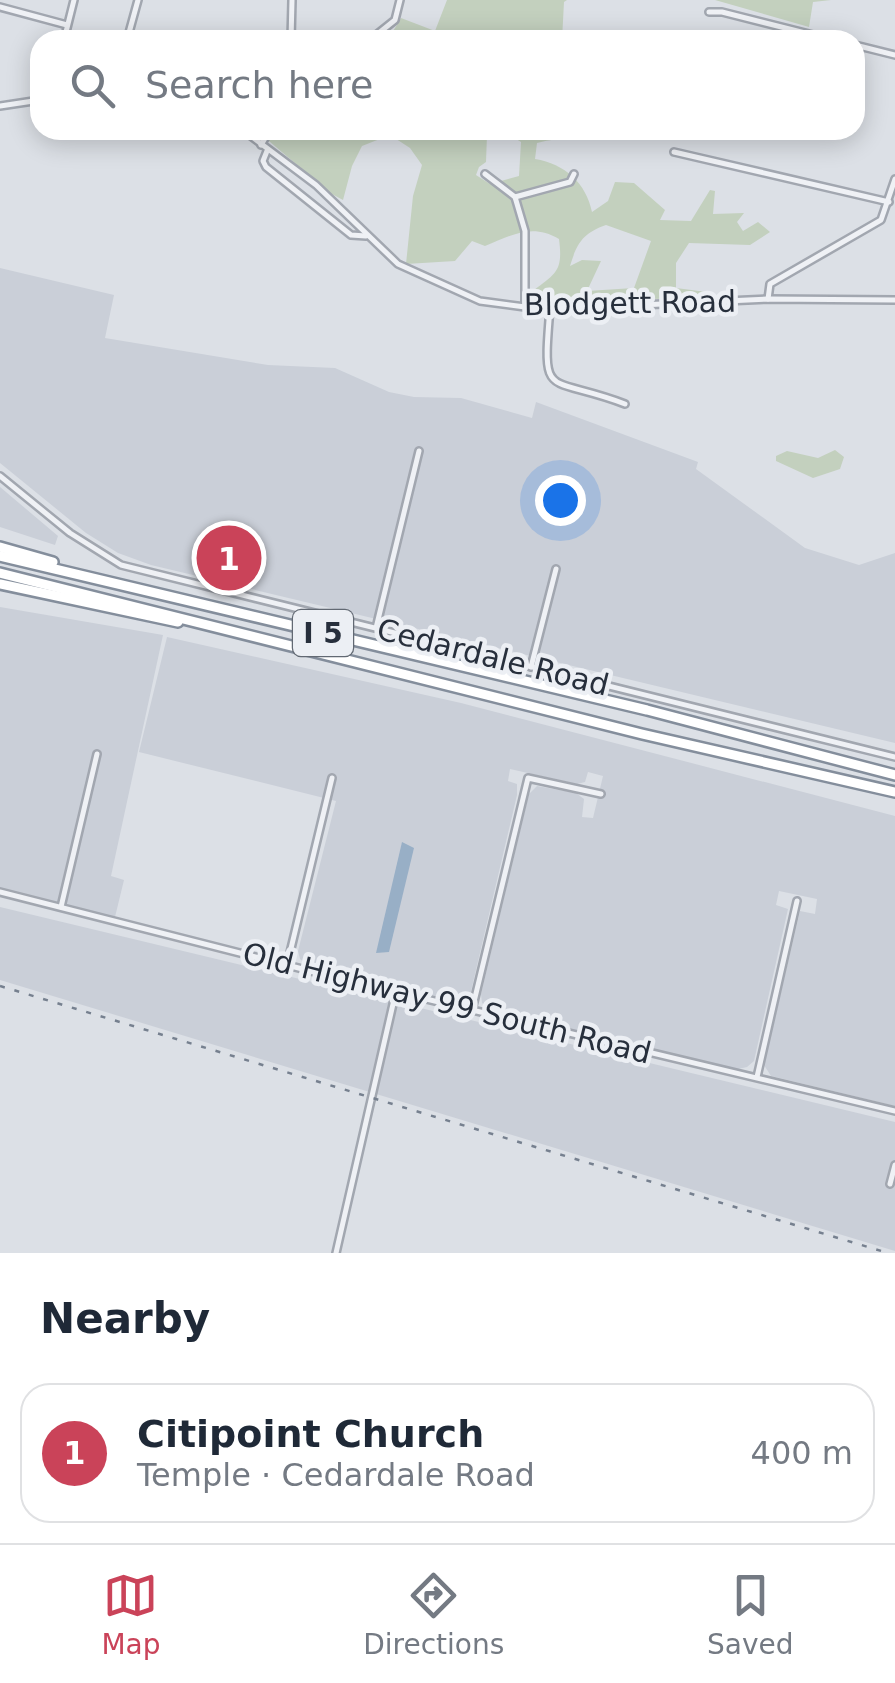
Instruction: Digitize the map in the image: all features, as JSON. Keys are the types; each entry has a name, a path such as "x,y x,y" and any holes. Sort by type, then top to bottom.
{"highway":[{"path":"0,546 127,586"},
{"name":"I 5","path":"0,556 647,710 895,774"},
{"name":"I 5","path":"0,573 642,734 895,792"},
{"path":"0,584 275,639"}],"street":[{"path":"67,30 74,0"},
{"path":"130,30 138,0"},
{"path":"291,30 292,0"},
{"path":"383,30 395,20 400,0"},
{"path":"0,7 68,25"},
{"path":"709,12 793,30"},
{"path":"865,48 895,55"},
{"path":"0,106 30,102"},
{"name":"Blodgett Road","path":"254,140 316,185 398,264 480,301 550,308 895,300"},
{"path":"260,146 264,140"},
{"path":"268,151 263,161 266,167 351,235 366,236"},
{"path":"674,152 890,202"},
{"path":"485,174 514,197 526,231 526,307"},
{"path":"514,197 570,182 574,174"},
{"path":"768,300 770,284 881,220 895,180"},
{"path":"550,308 545,364 548,374 564,388 583,388 625,404"},
{"path":"376,628 420,451"},
{"name":"Cedardale Road","path":"0,476 70,533 121,565 895,757"},
{"path":"530,666 556,569"},
{"path":"61,907 96,754"},
{"path":"287,965 332,778"},
{"path":"472,1010 528,778 601,794"},
{"name":"Old Highway 99 South Road","path":"0,892 396,992 895,1110"},
{"path":"757,1077 796,901"},
{"path":"336,1253 396,992"},
{"path":"890,1184 895,1165"}],"shaded area":[{"path":"0,268 114,295 105,338 268,365 335,368 389,392 461,398 532,418 536,402 698,462 696,469 805,548 859,565 895,553 895,743 151,565 118,553 86,533 0,463"},
{"path":"0,487 58,536 55,545 0,527"},
{"path":"0,607 163,635 111,876 124,880 115,917 0,889"},
{"path":"167,637 461,703 895,816 895,1106 771,1076 764,1065 800,911 815,914 817,899 779,891 776,905 788,909 754,1061 747,1067 738,1069 493,1011 482,1003 529,794 537,786 576,793 584,799 582,817 593,818 603,776 588,772 585,782 577,784 510,769 508,781 517,784 517,795 468,1004 306,964 298,951 336,801 139,752"},
{"path":"0,907 895,1122 895,1251 0,980"}],"green space":[{"path":"447,0 567,0 563,30 435,30"},
{"path":"715,0 831,0 813,2 809,27"},
{"path":"401,18 432,30 394,30"},
{"path":"268,140 377,140 362,146 343,200"},
{"path":"398,140 487,140 486,162 476,175 490,184 519,176 521,142 518,140 554,140 537,143 535,159 556,165 572,176 585,192 592,212 608,201 615,182 634,183 665,210 660,220 691,221 710,190 715,191 713,214 744,213 737,222 743,231 758,222 770,232 750,245 689,243 676,263 676,288 707,292 706,298 532,301 534,290 553,275 559,264 559,239 549,234 522,232 485,246 472,241 455,261 406,264 413,196 422,165 410,148","holes":["606,225 651,241 634,288 587,291 601,261 582,260 570,266 582,240"]},
{"path":"835,450 844,457 840,469 813,478 776,461 776,456 787,451 818,458"}],"water":[{"path":"402,842 414,848 389,952 376,953"}],"railway":[{"path":"0,986 888,1253"}],"place":[{"name":"Citipoint Church","path":"229,558"}]}
